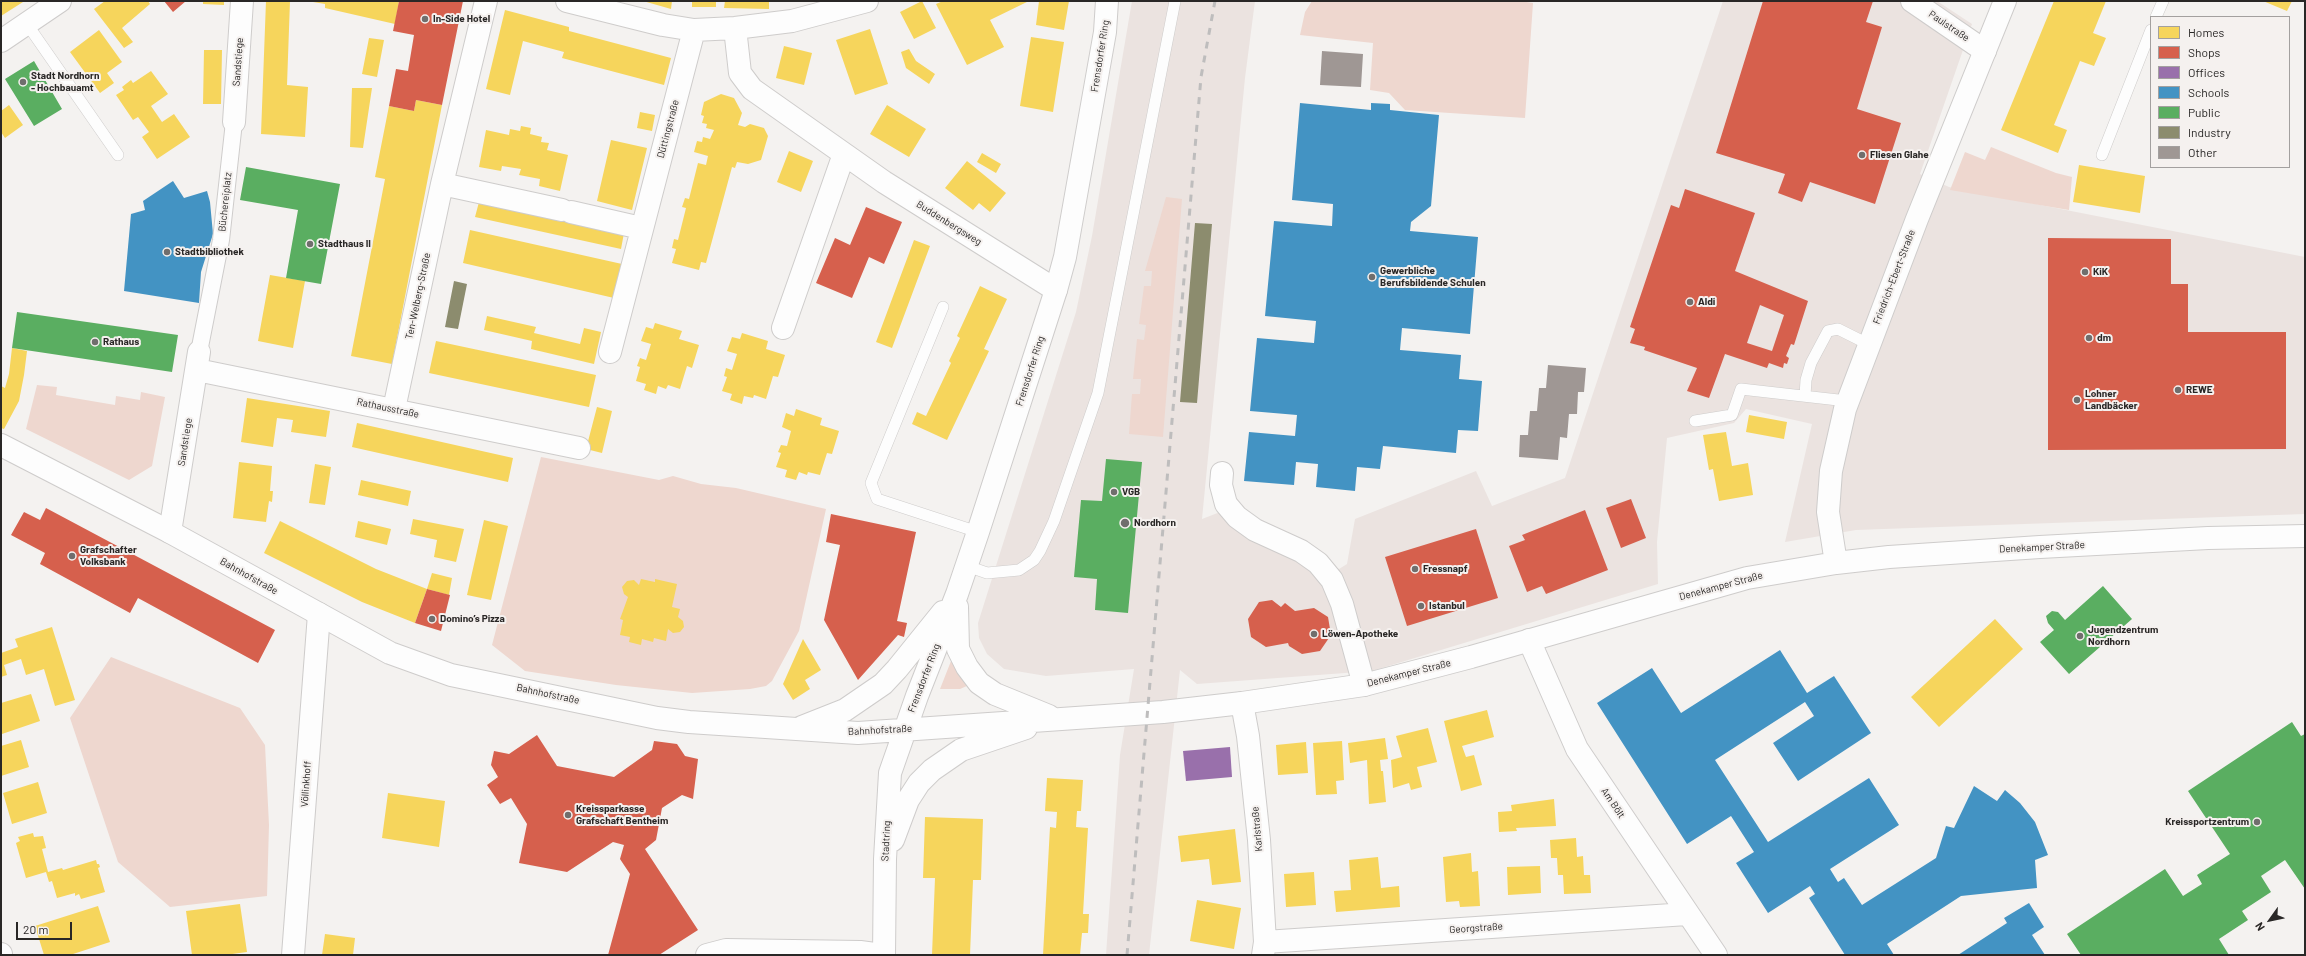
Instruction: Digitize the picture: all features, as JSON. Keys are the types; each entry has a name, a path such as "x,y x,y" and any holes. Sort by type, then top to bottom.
{"street":[{"path":"1,41 60,1"},
{"name":"Sandstiege","path":"234,122 242,1"},
{"name":"Ten-Welberg-Straße","path":"394,409 442,184 486,1"},
{"path":"567,1 617,7 663,25 694,30 735,28 792,21 867,1"},
{"name":"Frensdorfer Ring","path":"904,729 967,566 1056,290 1065,257 1105,32 1107,1"},
{"name":"Paulstraße","path":"1912,1 1986,51"},
{"name":"Friedrich-Ebert-Straße","path":"1836,563 1828,512 1831,471 1847,401 1868,344 2005,1"},
{"name":"Buddenbergsweg","path":"735,28 738,64 745,80 752,89 844,154 1056,290"},
{"name":"Düttingstraße","path":"610,352 641,228 694,30"},
{"name":"Büchereiplatz","path":"198,361 221,240 234,122"},
{"path":"783,328 844,154"},
{"path":"442,184 641,228"},
{"name":"Sandstiege","path":"170,532 198,361"},
{"name":"Rathausstraße","path":"198,361 394,409 579,448"},
{"name":"Bahnhofstraße","path":"1,445 170,532 390,653 451,675 656,718 689,722 858,733 1148,712"},
{"path":"1222,473 1221,485 1226,504 1237,517 1254,530 1301,551 1318,563 1332,580 1342,604 1364,684"},
{"name":"Denekamper Straße","path":"1148,712 1242,703 1364,684 1529,640 1747,578 1836,563 1889,557 2040,547 2208,538 2305,536"},
{"path":"957,594 958,649 971,673 979,683 994,694 1055,719"},
{"path":"798,729 845,710 883,684 897,669 957,594"},
{"name":"Völlinkhoff","path":"293,955 319,614"},
{"name":"Am Bölt","path":"1529,640 1577,749 1716,955"},
{"name":"Karlstraße","path":"1242,703 1248,736 1258,833 1264,948"},
{"path":"885,860 908,800 919,783 932,770 961,750 1055,719"},
{"name":"Stadtring","path":"883,955 885,860 890,773 904,729"},
{"name":"Georgstraße","path":"1264,948 1687,914"},
{"path":"708,955 726,950 860,952 883,955"}],"lane":[{"path":"967,566 987,573 1019,570 1034,560 1040,551 1054,521 1098,393 1175,1"},
{"path":"2156,16 2162,1"},
{"path":"27,24 118,155"},
{"path":"2102,155 2150,33"},
{"path":"943,307 871,483 877,499 978,532"},
{"path":"1805,396 1806,380 1811,364 1828,331 1838,329 1868,344"},
{"path":"1695,422 1732,415 1741,389 1847,401"}],"shaded area":[{"path":"1132,1 1255,1 1245,78 1202,519 1233,507 1339,569 1347,564 1355,519 1476,471 1492,506 1565,478 1723,1 1937,1 1972,24 1920,174 1949,187 2305,257 2305,514 1856,530 1785,542 1812,424 1746,409 1734,423 1667,438 1657,542 1658,584 1372,671 1197,684 1180,670 1149,955 1106,955 1120,755 1134,669 1046,676 1004,669 987,654 979,638 978,623 1076,312 1092,236"},
{"path":"1312,1 1520,1 1533,3 1525,118 1405,110 1389,93 1370,90 1373,43 1300,35 1305,12"},
{"path":"1991,147 2056,173 2072,177 2069,210 1950,190 1965,152 1985,160"},
{"path":"1166,197 1182,199 1163,437 1129,434 1132,394 1140,394 1141,379 1133,379 1137,339 1144,340 1146,325 1139,324 1144,286 1151,286 1152,271 1145,271"},
{"path":"37,385 57,387 56,395 115,405 116,396 140,400 141,392 165,397 152,466 129,480 26,429"},
{"path":"541,457 659,480 673,476 701,484 736,488 826,509 799,631 772,681 766,686 750,689 692,693 616,685 525,671 492,645"},
{"path":"953,656 969,685 960,689 940,689"},
{"path":"111,657 240,708 265,745 269,825 267,896 170,907 118,862 70,718"}],"building: Homes":[{"path":"1,1 21,1 23,2 1,16"},
{"path":"105,1 148,1 150,4 122,28 133,42 124,48 94,9"},
{"path":"203,1 224,1 224,5 203,4"},
{"path":"266,1 290,1 287,85 308,87 305,137 261,134"},
{"path":"399,1 395,24 325,8 325,4 313,2"},
{"path":"643,1 672,1 671,9"},
{"path":"692,1 716,1 716,7 692,7"},
{"path":"725,1 769,1 769,9 724,8"},
{"path":"922,1 936,28 914,39 900,12"},
{"path":"943,1 1029,1 990,20 1004,47 967,65 936,4"},
{"path":"1039,1 1069,1 1064,30 1036,25"},
{"path":"2054,1 2106,1 2093,33 2106,38 2094,66 2080,61 2054,125 2067,130 2058,153 2001,130"},
{"path":"2263,1 2292,1 2287,11"},
{"path":"505,10 569,27 569,31 671,58 664,85 562,58 564,52 523,41 510,95 486,89"},
{"path":"870,29 888,84 855,95 836,40"},
{"path":"99,30 122,62 107,73 114,83 100,93 70,52"},
{"path":"1031,37 1064,42 1053,112 1020,106"},
{"path":"369,38 384,40 377,77 362,74"},
{"path":"784,46 812,53 804,85 776,78"},
{"path":"909,49 916,61 935,74 929,84 906,68 901,52"},
{"path":"204,50 222,50 221,104 203,104"},
{"path":"151,71 168,94 151,106 162,122 174,114 190,137 157,159 142,137 149,132 138,117 133,120 116,95 124,90 122,87 131,80 133,83"},
{"path":"352,88 372,88 363,148 350,147"},
{"path":"721,94 734,98 742,113 738,125 745,127 750,124 764,128 768,136 761,160 748,164 737,162 735,168 732,167 706,263 701,262 699,270 672,263 676,249 672,248 674,239 678,240 686,208 682,207 685,198 689,199 698,163 706,165 708,156 694,152 697,141 702,142 703,137 710,139 714,130 706,128 707,124 702,123 704,116 701,115 704,102"},
{"path":"416,100 442,105 392,364 351,356 385,179 375,177 389,106 414,111"},
{"path":"9,105 23,125 5,138 1,132 1,111"},
{"path":"887,105 926,129 909,157 870,134"},
{"path":"640,112 655,115 652,131 637,128"},
{"path":"521,126 531,128 530,134 542,137 541,142 549,143 547,150 568,155 560,191 539,186 540,179 519,175 521,169 502,166 501,171 479,167 486,130 509,135 510,129 520,131"},
{"path":"611,140 647,148 632,210 597,201"},
{"path":"789,151 813,161 801,192 777,182"},
{"path":"982,153 1001,164 996,173 977,162"},
{"path":"967,161 1006,193 990,212 979,203 973,210 945,188"},
{"path":"2079,165 2145,176 2140,213 2073,202"},
{"path":"479,202 624,233 621,249 475,217"},
{"path":"470,230 622,264 614,298 463,263"},
{"path":"914,240 930,246 892,348 876,342"},
{"path":"270,275 305,281 293,348 258,341"},
{"path":"980,286 1007,299 984,349 989,351 947,440 912,424 917,412 926,416 951,363 949,361 960,338 957,336"},
{"path":"487,316 536,327 534,333 580,344 584,328 601,332 594,364 531,349 532,341 484,330"},
{"path":"655,323 682,331 679,339 699,345 692,368 687,366 680,389 668,385 666,389 658,386 656,394 644,390 646,384 636,381 640,367 637,366 640,358 646,360 651,344 641,341 646,327 653,329"},
{"path":"742,333 768,341 766,349 785,355 778,377 773,376 766,399 754,395 753,398 744,396 742,404 730,400 732,394 722,391 727,377 724,376 726,368 732,370 737,354 727,351 732,337 740,339"},
{"path":"436,341 596,375 589,407 429,373"},
{"path":"12,348 27,351 19,401 4,429 1,428 1,386 5,388 9,374"},
{"path":"247,398 330,411 326,437 291,432 293,420 277,418 273,447 241,442"},
{"path":"597,407 612,411 602,453 586,449"},
{"path":"796,409 822,418 820,425 839,431 832,454 827,453 820,475 808,472 807,475 799,472 796,480 785,477 787,470 776,467 781,453 778,452 781,445 787,446 791,431 782,427 786,413 794,416"},
{"path":"1749,415 1787,422 1784,439 1746,432"},
{"path":"357,423 513,458 508,482 352,447"},
{"path":"1726,432 1732,466 1748,463 1753,495 1719,501 1713,469 1709,470 1703,435"},
{"path":"239,462 272,466 270,491 273,491 272,502 269,501 266,522 233,518"},
{"path":"315,464 331,467 325,505 309,503"},
{"path":"361,480 411,491 408,506 358,495"},
{"path":"413,519 464,529 456,562 434,557 437,540 410,534"},
{"path":"484,520 508,526 491,600 467,595"},
{"path":"280,521 376,569 427,589 415,623 362,602 264,553"},
{"path":"358,521 391,529 387,545 355,537"},
{"path":"432,573 452,578 449,595 427,589"},
{"path":"641,579 655,582 655,579 677,584 672,607 680,609 678,617 683,621 684,627 680,632 673,633 668,629 666,641 654,638 653,642 642,639 641,645 629,642 630,637 620,635 623,620 620,619 628,597 624,594 622,587 627,581 634,580 639,585"},
{"path":"1995,619 2023,649 1939,727 1911,697"},
{"path":"52,627 75,700 55,706 44,669 26,675 21,659 4,665 7,675 1,677 1,653 18,647 15,639"},
{"path":"803,639 821,670 805,680 810,689 793,700 783,684"},
{"path":"31,694 40,721 2,734 1,703"},
{"path":"1487,710 1494,737 1462,746 1466,757 1474,755 1482,785 1461,791 1444,721"},
{"path":"1428,728 1437,762 1417,767 1422,787 1411,790 1409,783 1393,788 1391,760 1402,757 1396,736"},
{"path":"1385,738 1388,759 1380,760 1381,771 1383,771 1386,802 1369,804 1367,760 1350,763 1348,743"},
{"path":"21,740 29,767 1,776 1,746"},
{"path":"1342,741 1344,780 1336,781 1337,794 1316,795 1313,743"},
{"path":"1306,742 1308,773 1278,775 1276,745"},
{"path":"1047,778 1083,780 1081,811 1077,811 1076,827 1088,828 1083,914 1089,914 1088,933 1082,933 1080,955 1043,955 1050,827 1056,828 1057,812 1045,811"},
{"path":"38,782 47,813 12,824 3,793"},
{"path":"388,793 445,801 439,847 382,838"},
{"path":"1554,799 1556,826 1516,828 1517,831 1499,832 1498,812 1512,811 1511,805"},
{"path":"925,817 983,819 981,880 973,880 970,955 932,955 935,878 923,878"},
{"path":"1235,829 1241,882 1212,885 1209,859 1181,862 1178,836"},
{"path":"33,833 34,837 43,836 46,848 42,849 48,872 62,868 63,870 96,860 100,867 98,868 105,892 81,899 79,894 75,896 75,893 57,898 52,881 49,882 46,872 26,878 16,843 20,841 18,837"},
{"path":"1576,838 1577,857 1583,856 1584,875 1590,875 1591,893 1564,894 1563,875 1558,875 1557,858 1551,858 1550,840"},
{"path":"1471,853 1472,872 1478,871 1480,906 1460,907 1459,901 1446,902 1443,857"},
{"path":"1378,857 1381,888 1399,886 1400,907 1336,912 1334,891 1351,890 1349,860"},
{"path":"1540,866 1541,893 1508,895 1507,867"},
{"path":"1314,872 1316,905 1286,907 1284,874"},
{"path":"1197,900 1241,908 1234,949 1190,941"},
{"path":"240,904 247,952 225,955 192,955 186,911"},
{"path":"98,906 110,942 70,955 44,955 35,926"},
{"path":"325,934 355,938 353,955 322,955"}],"building: Shops":[{"path":"164,1 186,1 173,12"},
{"path":"399,1 463,1 442,105 416,100 414,111 389,106 396,69 408,71 414,35 393,31"},
{"path":"1763,1 1873,1 1866,22 1882,27 1857,109 1901,123 1875,204 1810,182 1802,202 1778,193 1785,174 1716,153"},
{"name":"Aldi","path":"1685,189 1755,213 1735,271 1808,301 1794,345 1791,344 1786,356 1789,358 1787,364 1784,363 1783,368 1769,363 1767,368 1725,354 1709,398 1687,391 1697,368 1644,350 1645,347 1630,343 1635,329 1630,327 1671,205 1679,208","holes":["1760,305 1784,315 1772,351 1747,343"]},
{"path":"866,207 902,222 884,264 869,257 852,298 816,283 835,238 850,245"},
{"path":"2048,238 2171,239 2171,284 2188,284 2188,332 2286,332 2286,449 2048,450"},
{"path":"1631,499 1646,538 1621,548 1606,508"},
{"path":"46,508 275,630 258,663 138,598 130,613 40,564 45,553 11,535 24,512 40,520"},
{"path":"1585,510 1608,570 1546,594 1542,586 1527,592 1509,546 1525,540 1522,535"},
{"path":"831,514 916,532 897,621 907,623 904,637 898,635 858,680 824,620 840,545 826,542"},
{"path":"1476,529 1498,598 1407,626 1385,557"},
{"path":"427,589 450,595 441,631 415,623"},
{"path":"1272,600 1281,607 1285,603 1295,611 1314,608 1328,617 1331,635 1320,651 1302,654 1289,646 1288,643 1266,647 1251,637 1248,619 1259,602"},
{"path":"537,735 557,766 614,777 652,750 654,741 677,744 685,756 698,759 693,799 682,795 662,808 656,840 645,849 698,930 659,955 608,955 630,874 620,859 624,845 613,842 567,872 519,863 527,824 511,798 500,804 487,785 498,777 491,765 494,751 509,754"}],"building: Offices":[{"path":"1230,747 1232,777 1186,781 1183,751"}],"building: Schools":[{"name":"Gewerbliche Berufsbildende Schulen","path":"1300,103 1371,110 1371,103 1390,104 1390,110 1439,115 1431,206 1411,222 1410,231 1478,237 1470,334 1402,328 1400,350 1461,355 1459,379 1482,381 1478,431 1458,430 1456,453 1383,446 1380,469 1357,467 1355,491 1316,487 1318,464 1296,462 1294,485 1244,481 1249,432 1295,436 1297,415 1250,411 1257,338 1314,343 1316,321 1265,316 1274,221 1332,226 1333,204 1292,200"},
{"path":"173,181 184,198 207,191 210,202 213,234 201,272 199,303 124,291 131,214 145,210 143,201"},
{"path":"1780,650 1807,693 1834,676 1871,733 1798,781 1773,743 1814,716 1805,702 1715,760 1768,842 1869,778 1899,825 1830,869 1838,882 1844,878 1862,905 1936,858 1946,826 1954,828 1974,786 1997,801 2005,790 2020,803 2035,822 2048,855 2035,860 2037,888 1961,896 1887,944 1894,955 1845,955 1809,898 1815,894 1810,886 1768,913 1736,863 1754,852 1731,816 1687,844 1597,703 1652,668 1681,713"},
{"path":"2029,903 2044,927 2032,935 2045,955 1958,955 2007,923 2004,918"}],"building: Public":[{"path":"34,61 62,109 34,126 5,79"},
{"name":"Stadthaus II","path":"246,167 340,184 321,284 286,278 298,210 240,200"},
{"name":"Rathaus","path":"17,312 178,335 172,372 12,348"},
{"path":"1106,459 1142,462 1128,613 1095,610 1097,579 1074,577 1081,500 1102,501"},
{"name":"Jugendzentrum Nordhorn","path":"2103,586 2132,619 2069,674 2040,642 2054,630 2048,623 2046,616 2052,611 2058,612 2065,620"},
{"name":"Kreissportzentrum","path":"2292,722 2301,736 2305,734 2305,889 2285,860 2261,876 2271,892 2242,911 2248,920 2219,939 2229,955 2081,955 2067,934 2165,869 2183,896 2202,884 2197,875 2230,854 2188,791"}],"building: Industry":[{"path":"1195,223 1212,224 1197,403 1180,402"},
{"path":"454,281 467,284 458,329 445,327"}],"building: Other":[{"path":"1322,51 1363,54 1361,87 1320,85"},
{"path":"1548,365 1586,368 1584,392 1578,392 1577,414 1569,414 1567,438 1560,437 1558,460 1519,457 1520,435 1528,435 1530,411 1537,411 1539,388 1546,388"}],"railway":[{"path":"1127,955 1201,77 1215,1"}],"place":[{"name":"In-Side Hotel","path":"425,19"},
{"name":"Stadt Nordhorn - Hochbauamt","path":"23,82"},
{"name":"Fliesen Glahe","path":"1862,155"},
{"name":"Stadthaus II","path":"310,244"},
{"name":"Stadtbibliothek","path":"167,252"},
{"name":"KiK","path":"2085,272"},
{"name":"Gewerbliche Berufsbildende Schulen","path":"1372,277"},
{"name":"Aldi","path":"1690,302"},
{"name":"dm","path":"2089,338"},
{"name":"Rathaus","path":"95,342"},
{"name":"REWE","path":"2178,390"},
{"name":"Lohner Landbäcker","path":"2077,400"},
{"name":"VGB","path":"1114,492"},
{"name":"Nordhorn","path":"1125,523"},
{"name":"Grafschafter Volksbank","path":"72,556"},
{"name":"Fressnapf","path":"1415,569"},
{"name":"Istanbul","path":"1421,606"},
{"name":"Domino’s Pizza","path":"432,619"},
{"name":"Löwen-Apotheke","path":"1314,634"},
{"name":"Jugendzentrum Nordhorn","path":"2080,636"},
{"name":"Kreissparkasse Grafschaft Bentheim","path":"568,815"},
{"name":"Kreissportzentrum","path":"2257,822"}]}
